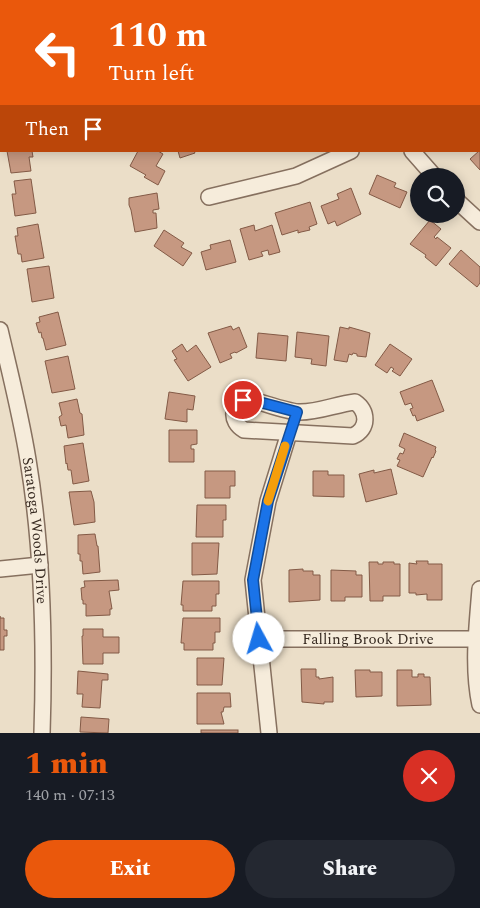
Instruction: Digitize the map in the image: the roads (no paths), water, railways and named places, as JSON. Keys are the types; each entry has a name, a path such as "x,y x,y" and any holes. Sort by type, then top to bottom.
{"street":[{"path":"209,197 296,176 349,152"},
{"path":"413,152 427,168"},
{"path":"465,208 480,222"},
{"name":"Saratoga Woods Drive","path":"0,330 2,348 28,462 40,565 44,669 42,733"},
{"path":"248,399 297,412 355,402 364,411 365,423 358,434 353,436 244,430 236,424 234,413 239,403 248,399"},
{"path":"269,733 253,580 268,501 290,433"},
{"path":"0,569 40,565"},
{"path":"480,589 478,633 480,705"},
{"name":"Falling Brook Drive","path":"259,639 478,633"}],"lane":[{"path":"290,433 297,412"}]}
